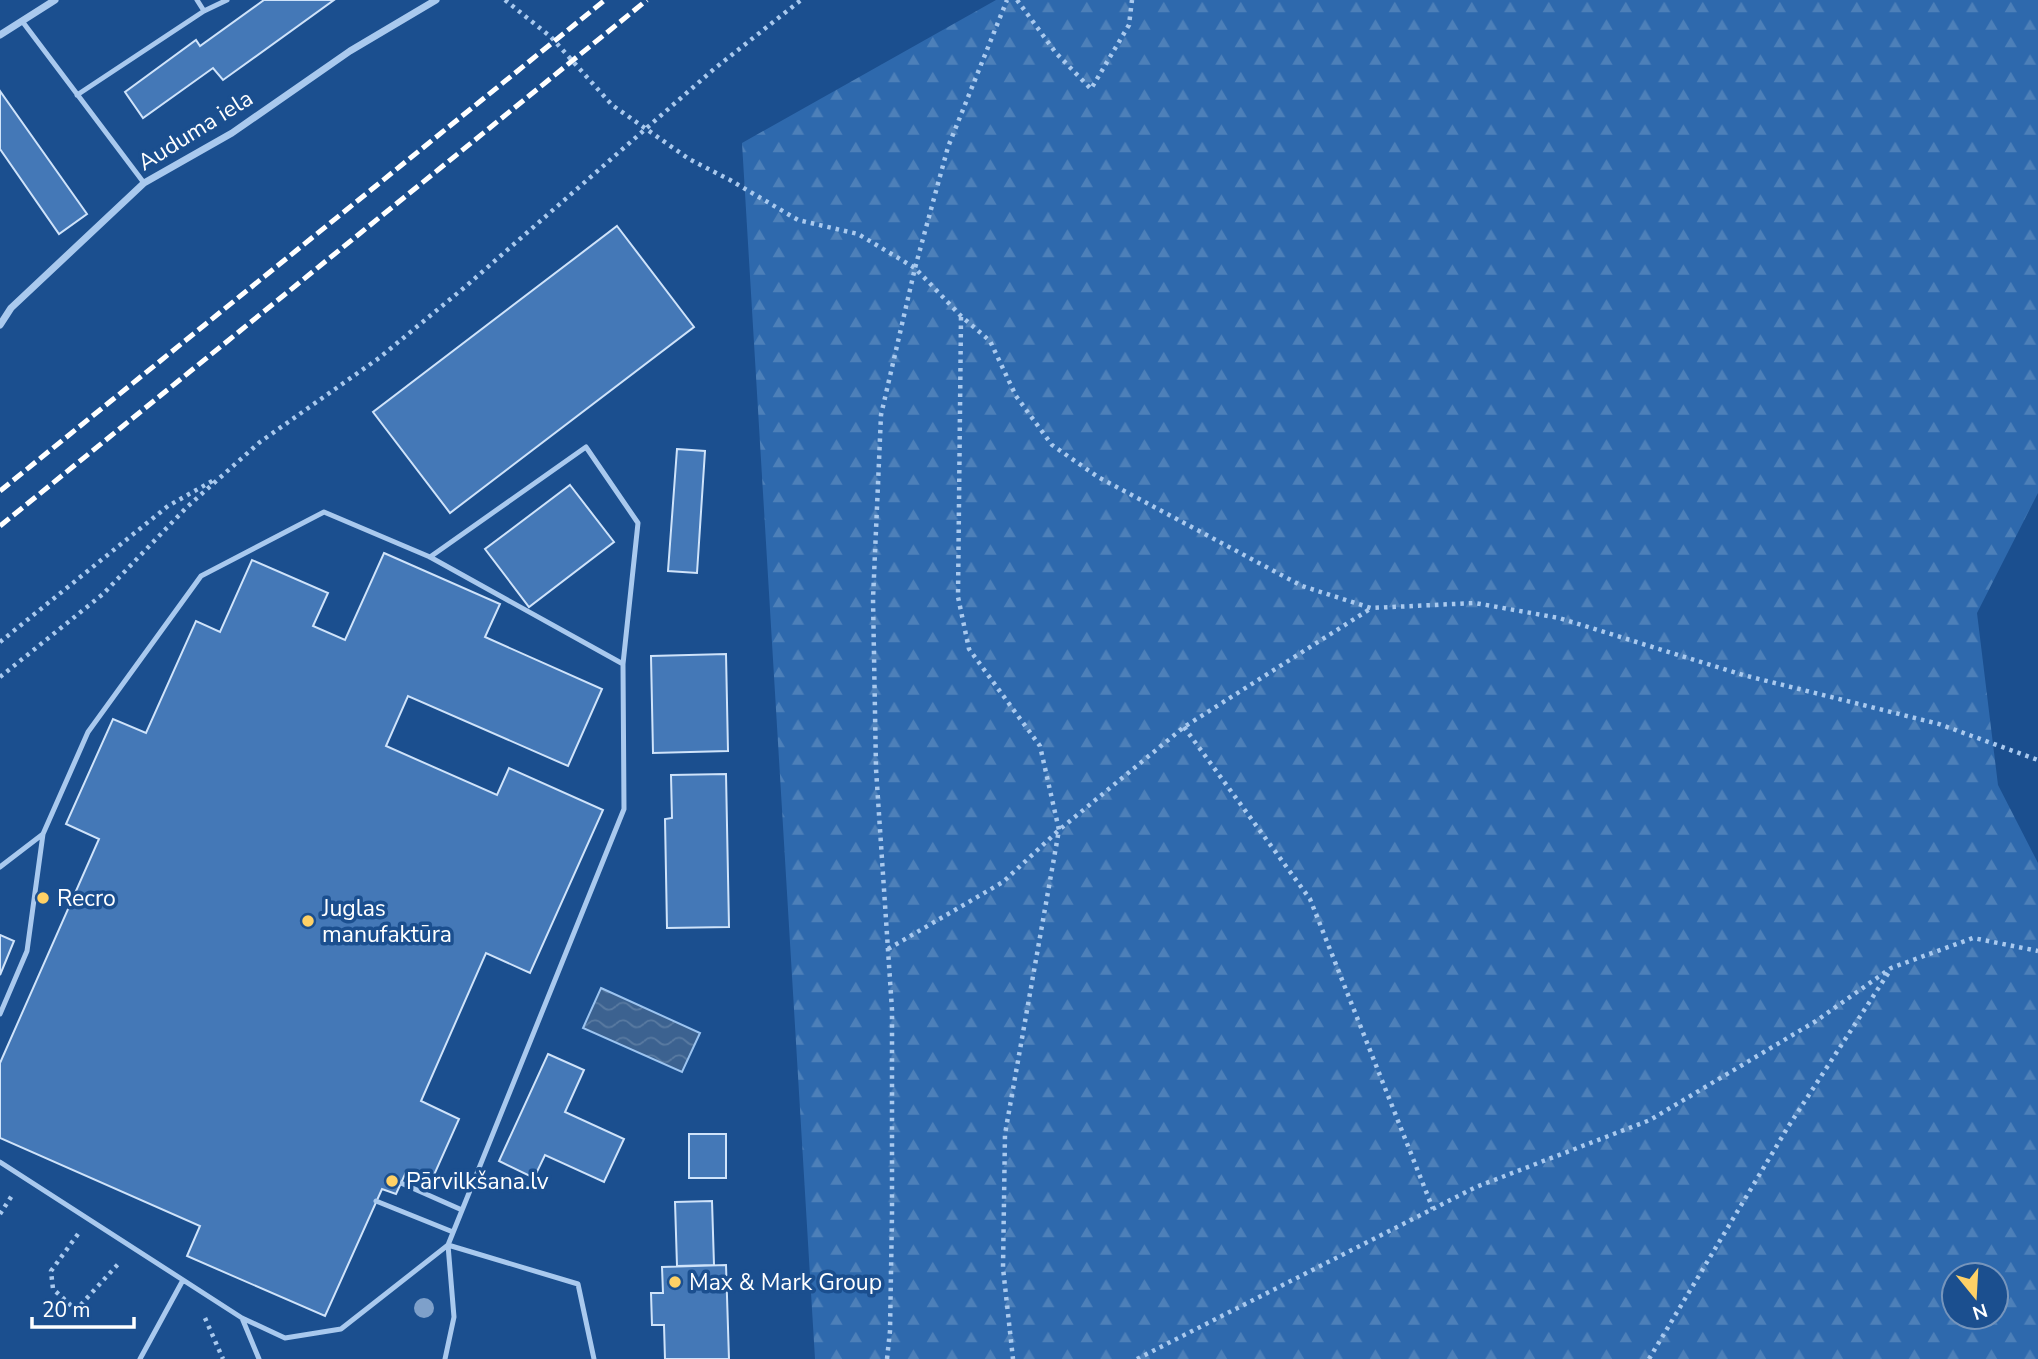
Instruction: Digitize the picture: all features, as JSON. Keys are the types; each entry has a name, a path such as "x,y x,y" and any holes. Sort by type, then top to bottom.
{"street":[{"path":"0,35 55,0"},
{"name":"Auduma iela","path":"0,325 11,308 144,184 232,133 350,51 436,0"}],"lane":[{"path":"197,0 204,11"},
{"path":"77,95 204,11 228,0"},
{"path":"22,21 144,184"},
{"path":"430,557 586,447 638,523 623,664 624,809 448,1245 454,1317 445,1359"},
{"path":"0,1014 27,951 43,834 88,732 201,576 324,512 430,557 623,664"},
{"path":"0,867 43,834"},
{"path":"0,1162 242,1318 285,1338 341,1329 448,1245"},
{"path":"401,1183 462,1210"},
{"path":"376,1201 453,1233"},
{"path":"448,1245 578,1284 594,1359"},
{"path":"140,1359 183,1280"},
{"path":"242,1318 259,1359"}],"path":[{"path":"505,0 551,37 612,105 689,159 798,220 858,234 915,268 961,316 990,341 1016,396 1052,445 1098,477 1301,586 1371,608 1475,603 1559,618 1743,675 1939,724 2037,758"},
{"path":"0,677 103,594 187,507 260,442 379,358 465,287 714,69 800,0"},
{"path":"887,1359 892,1214 892,1010 876,769 873,599 881,415 915,268 948,147 1007,0"},
{"path":"1017,0 1056,53 1091,89 1129,25 1132,0"},
{"path":"961,316 958,597 969,649 1041,746 1059,830 1005,1134 1003,1268 1013,1359"},
{"path":"0,642 168,506 222,475"},
{"path":"888,949 1003,882 1059,830 1184,727 1371,608"},
{"path":"1184,727 1310,899 1433,1209"},
{"path":"1137,1359 1476,1187 1650,1120 1816,1021 1891,968 1973,938 2038,951"},
{"path":"1649,1359 1788,1127 1891,968"},
{"path":"89,1219 51,1271 53,1289 76,1310 133,1248"}],"green space":[{"path":"996,0 2038,0 2038,493 1977,613 1998,785 2038,863 2038,1359 815,1359 742,143"}],"water":[{"path":"601,988 700,1033 682,1072 583,1028"}],"building":[{"path":"264,0 334,0 223,80 213,68 143,118 125,92 196,40 200,46"},
{"path":"0,91 87,214 59,234 0,149"},
{"path":"617,226 694,327 450,513 373,412"},
{"path":"677,449 705,451 697,573 668,571"},
{"path":"570,485 614,542 529,607 485,549"},
{"name":"Juglas manufaktūra","path":"384,553 500,604 485,637 602,689 568,766 408,696 386,746 497,795 509,768 603,810 530,973 486,953 421,1101 459,1119 430,1184 406,1172 396,1194 382,1189 325,1316 187,1256 200,1226 0,1138 0,1063 99,839 66,824 113,719 146,733 196,621 220,632 252,560 328,593 313,626 345,640"},
{"path":"726,654 728,751 653,753 651,656"},
{"path":"726,774 729,927 667,928 665,819 672,818 671,775"},
{"path":"0,935 14,941 0,975"},
{"path":"548,1054 584,1070 565,1112 624,1139 604,1182 545,1155 534,1178 499,1161"},
{"path":"689,1134 726,1134 726,1178 689,1178"},
{"path":"712,1201 714,1265 677,1266 675,1202"},
{"path":"726,1265 729,1359 665,1359 664,1325 652,1325 651,1293 663,1293 662,1267"}],"railway":[{"path":"0,491 605,0"},
{"path":"0,526 647,0"}],"place":[{"name":"Recro","path":"43,898"},
{"name":"Juglas manufaktūra","path":"308,921"},
{"name":"Pārvilkšana.lv","path":"392,1181"},
{"name":"Max & Mark Group","path":"675,1282"}]}
